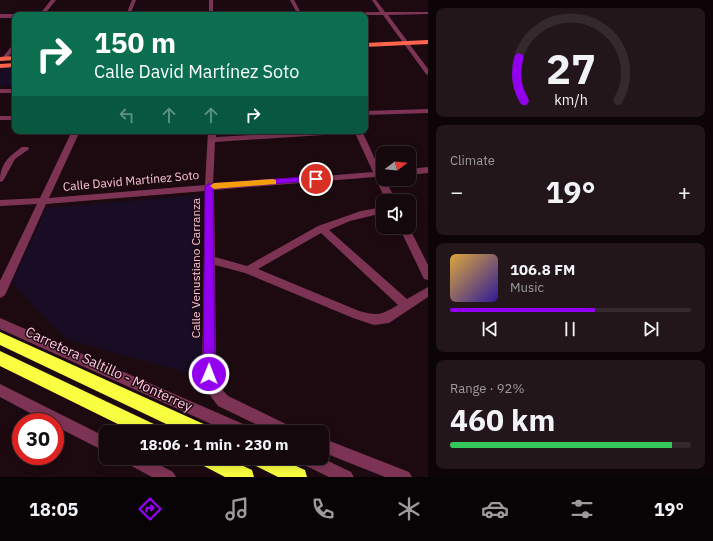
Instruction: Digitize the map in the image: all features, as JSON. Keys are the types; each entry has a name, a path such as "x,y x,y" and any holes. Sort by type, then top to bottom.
{"highway":[{"name":"Carretera Saltillo - Monterrey","path":"0,338 187,425"},
{"path":"0,358 138,425"},
{"path":"220,465 245,477"},
{"path":"273,465 298,477"}],"main road":[{"path":"368,45 428,36"},
{"path":"368,40 428,42"},
{"path":"12,58 2,59 1,66 12,65"}],"street":[{"path":"44,12 54,0"},
{"path":"129,12 134,0"},
{"path":"211,0 211,12"},
{"path":"292,0 298,12"},
{"path":"374,0 428,73"},
{"path":"368,13 428,13"},
{"path":"0,16 12,16"},
{"path":"2,59 12,47"},
{"path":"0,87 12,86"},
{"path":"0,92 12,90"},
{"path":"368,113 428,111"},
{"path":"0,118 12,118"},
{"path":"0,293 75,134"},
{"path":"212,136 270,134"},
{"path":"360,134 376,166"},
{"name":"Calle Venustiano Carranza","path":"212,136 209,186 209,374 211,384 216,394 223,402 273,425"},
{"path":"0,179 12,158 25,149"},
{"path":"416,171 428,170"},
{"name":"Calle David Martínez Soto","path":"0,203 44,201 209,186 376,174"},
{"path":"248,270 321,228 358,214 376,211"},
{"path":"321,228 406,306"},
{"path":"407,234 428,276"},
{"path":"210,260 248,270 368,318 385,319 428,291"},
{"path":"0,323 229,425"},
{"path":"0,390 99,441"},
{"path":"329,448 404,477"},
{"path":"145,465 168,477"},
{"path":"320,465 346,477"}],"shaded area":[{"path":"5,66 12,66 12,85 0,86 0,73"},
{"path":"199,195 202,377 67,339 12,283 47,208"}],"slow traffic":[{"path":"214,186 273,182"}],"route":[{"path":"209,374 209,186 316,179"}]}
